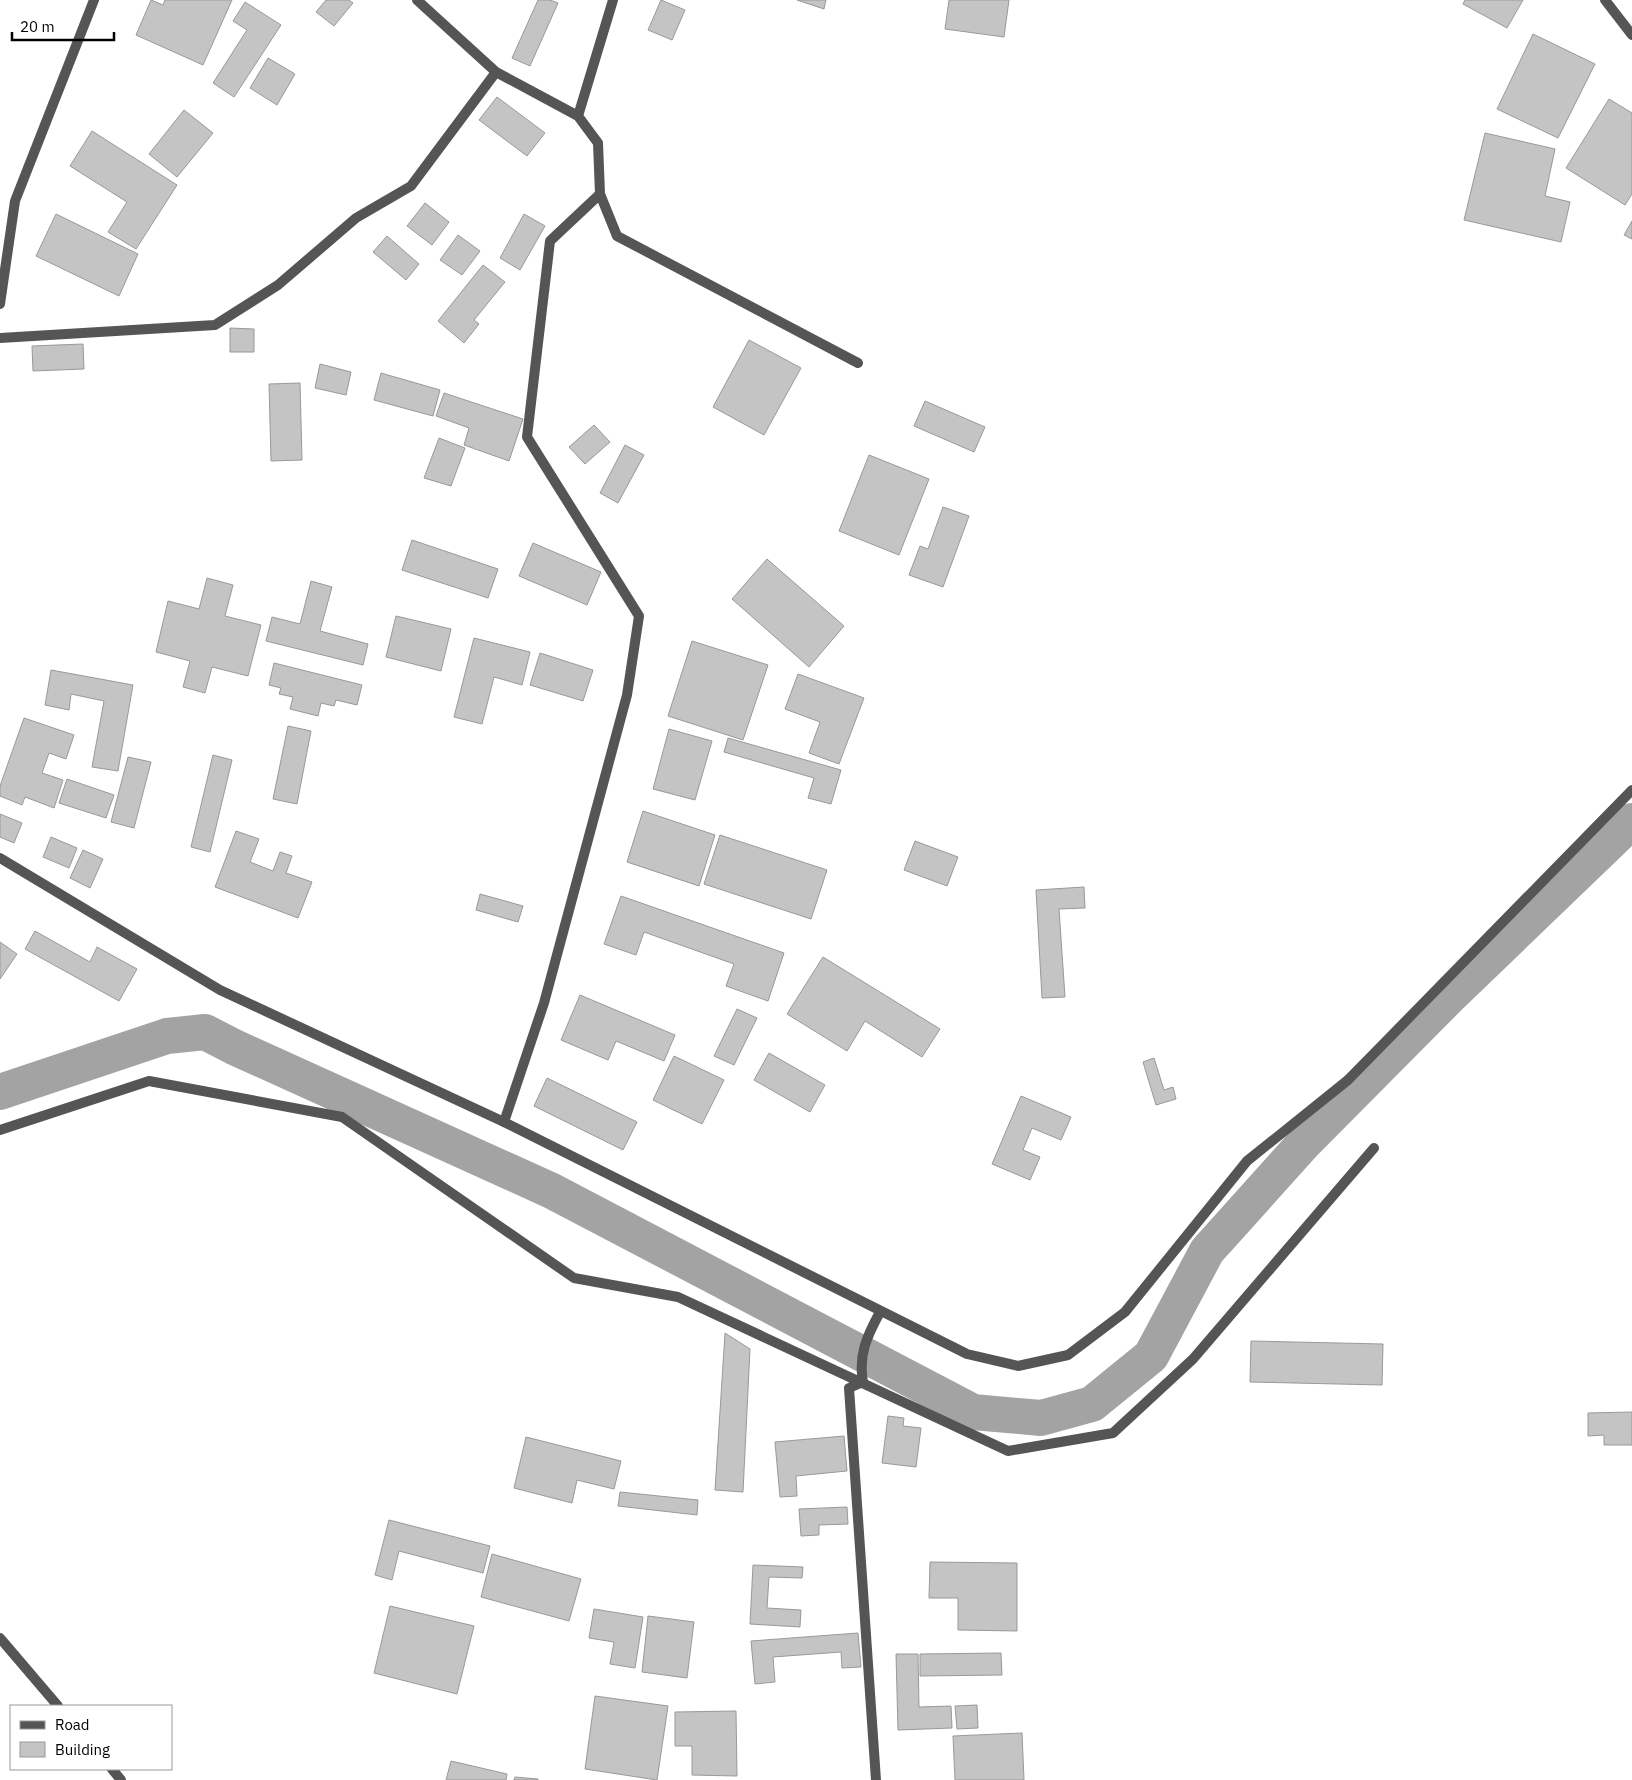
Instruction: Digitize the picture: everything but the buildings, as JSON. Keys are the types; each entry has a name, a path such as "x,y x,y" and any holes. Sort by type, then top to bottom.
{"street":[{"path":"0,304 15,201 94,0"},
{"path":"417,0 496,72 578,116 598,143 600,194 618,236 858,363"},
{"path":"578,116 613,0"},
{"path":"1605,0 1632,35"},
{"path":"0,338 215,325 278,285 356,218 412,186 496,72"},
{"path":"504,1122 544,1003 628,695 639,616 526,437 550,241 600,194"},
{"path":"0,858 220,990 504,1122 681,1209 880,1312 967,1354 1018,1366 1068,1355 1125,1312 1248,1161 1348,1080 1632,790"},
{"path":"0,1130 149,1081 342,1117 574,1278 678,1297 1008,1451 1113,1433 1193,1359 1374,1148"},
{"path":"863,1382 860,1365 867,1336 880,1312"},
{"path":"863,1382 849,1388 876,1780"},
{"path":"0,1638 57,1705"},
{"path":"113,1770 121,1780"}],"waterway":[{"path":"0,1092 167,1036 205,1032 234,1047 552,1191 973,1412 1041,1418 1092,1404 1151,1356 1207,1251 1305,1142 1449,997 1632,821"}]}
